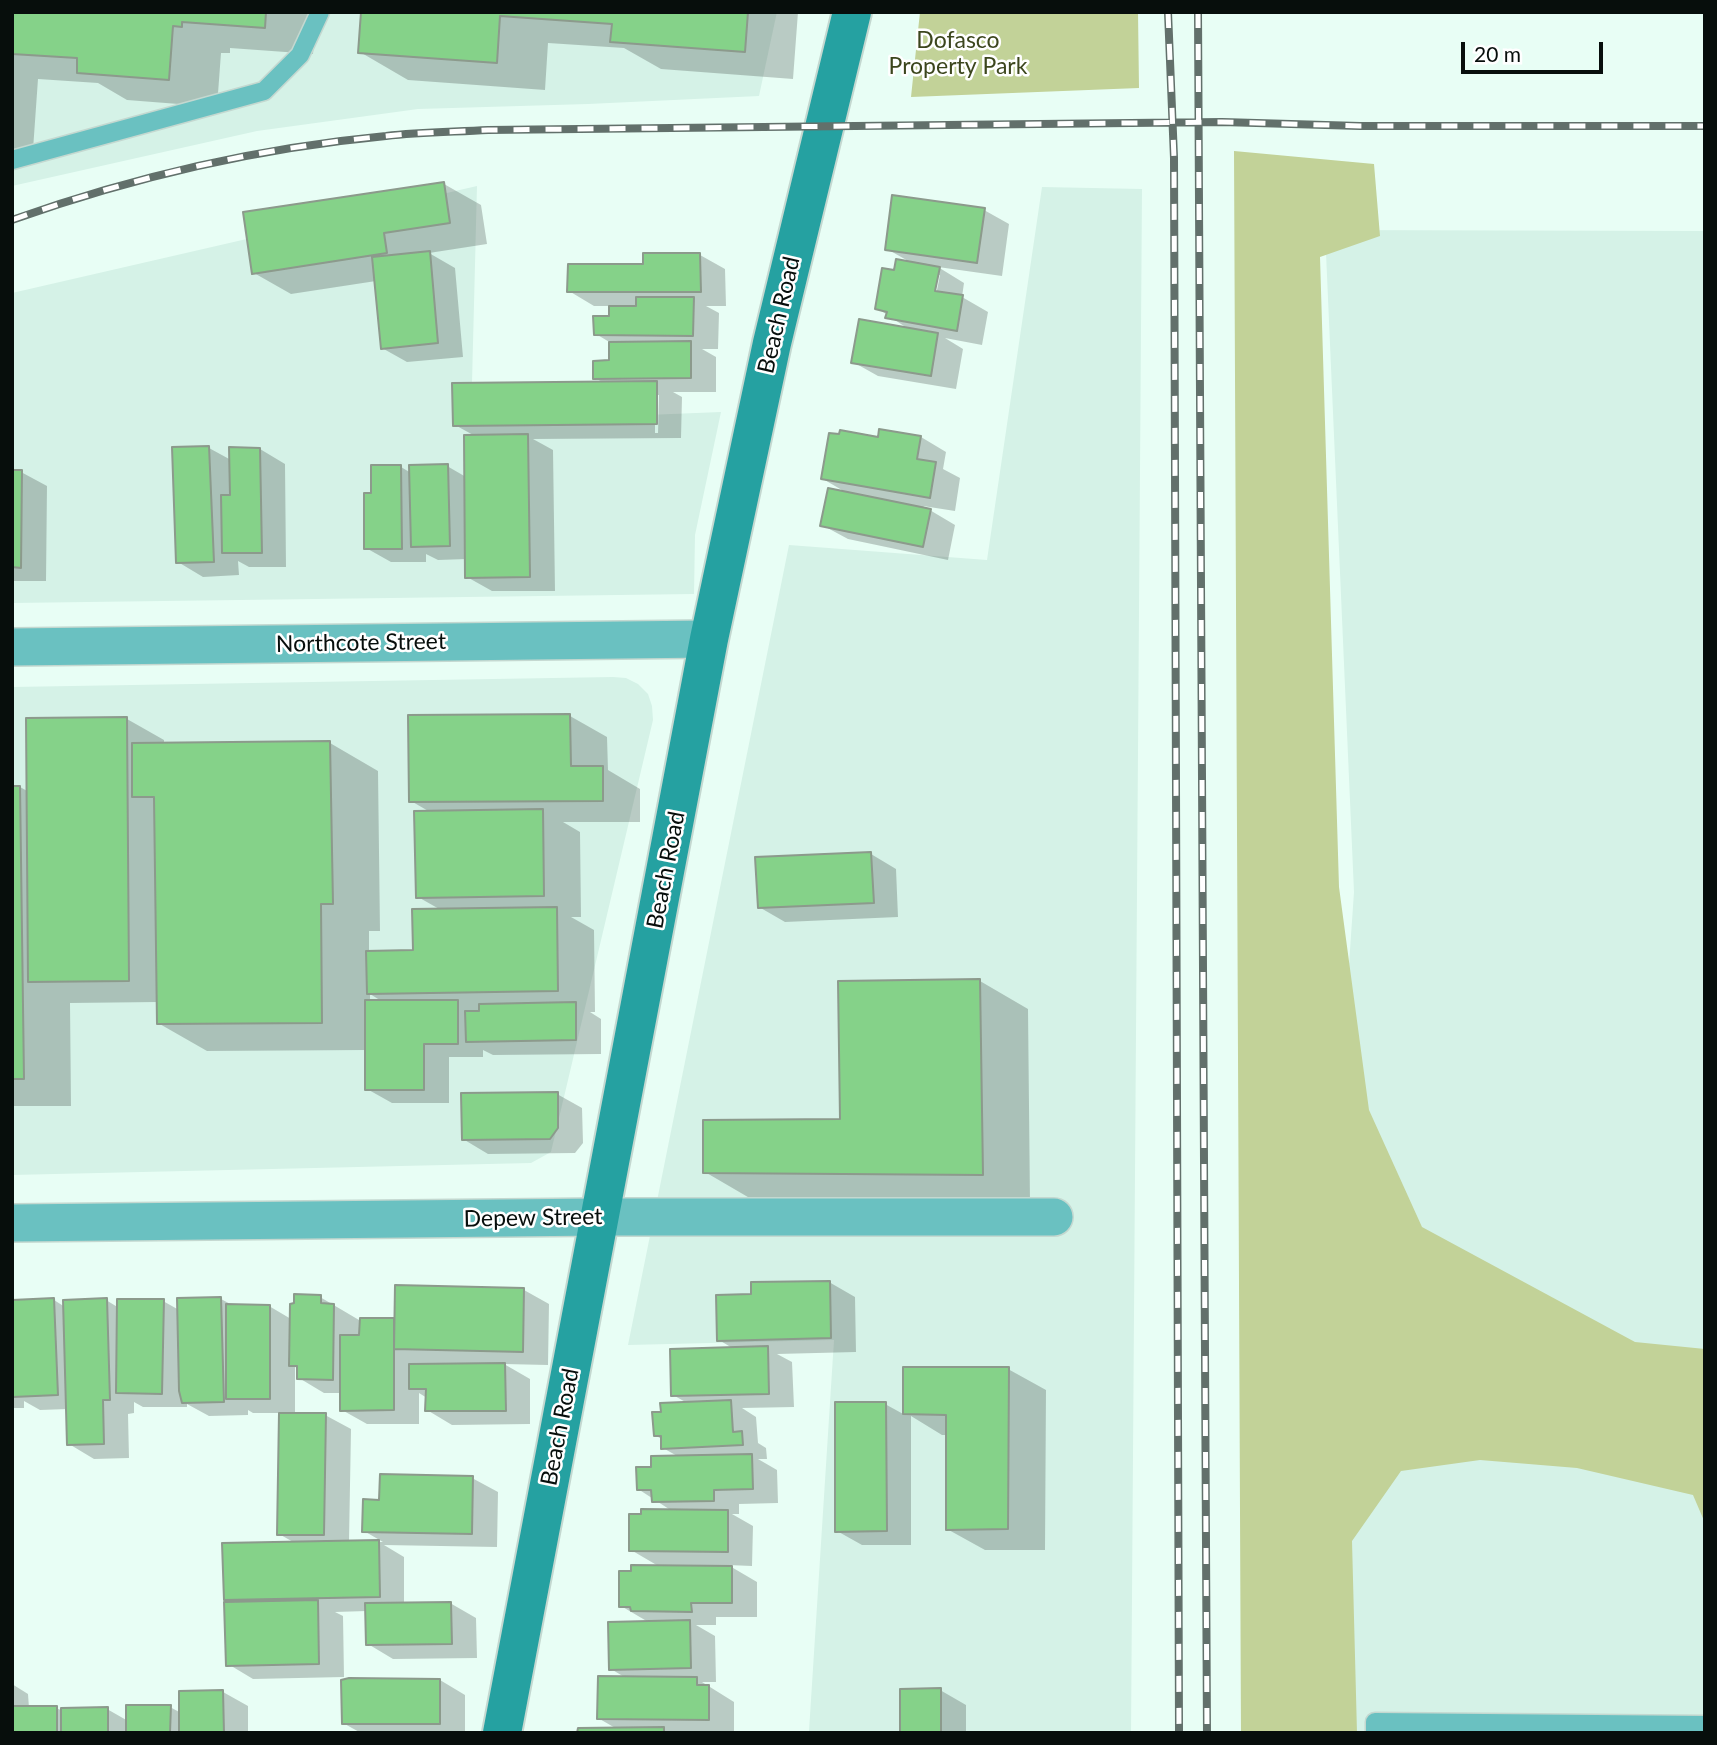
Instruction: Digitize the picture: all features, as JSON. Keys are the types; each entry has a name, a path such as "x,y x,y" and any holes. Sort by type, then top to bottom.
{"street":[{"name":"Beach Road","path":"502,1733 709,639 772,342 852,12"},
{"name":"Northcote Street","path":"12,647 709,639"},
{"name":"Depew Street","path":"12,1223 601,1217 1054,1217"}],"lane":[{"path":"12,160 264,91 300,55 320,12"},
{"path":"1375,1733 1375,1721 1705,1725"}],"shaded area":[{"path":"12,12 777,12 759,96 418,109 257,131 12,186"},
{"path":"477,186 471,422 721,412 695,535 694,594 12,603 12,293"},
{"path":"1042,187 1142,189 1131,1733 554,1733 809,1731 834,1340 628,1345 789,545 987,560"},
{"path":"1325,230 1705,231 1705,1733 1296,1733 1354,892"},
{"path":"626,678 638,684 648,694 653,720 551,1152 531,1163 12,1175 12,687"}],"green space":[{"name":"Dofasco Property Park","path":"920,12 1138,12 1139,88 911,97"},
{"path":"1234,151 1374,164 1380,236 1320,257 1339,887 1369,1110 1422,1227 1635,1342 1705,1349 1705,1523 1693,1495 1577,1468 1480,1460 1401,1471 1352,1541 1357,1733 1241,1733"}],"building":[{"path":"12,12 266,12 265,28 182,22 182,27 173,26 169,80 77,73 77,58 12,54"},
{"path":"361,12 748,12 745,52 610,42 612,24 500,16 497,63 358,53"},
{"path":"444,182 450,223 384,233 387,253 252,274 243,212"},
{"path":"892,195 985,208 977,263 885,250"},
{"path":"430,251 438,343 381,349 372,257"},
{"path":"643,253 700,253 701,292 567,292 568,264 643,264"},
{"path":"896,259 940,267 935,291 963,295 957,331 885,318 887,312 875,309 882,268 894,270"},
{"path":"636,297 694,297 693,336 594,335 593,316 609,316 609,306 636,306"},
{"path":"859,319 938,333 931,376 851,363"},
{"path":"691,341 691,378 593,379 593,361 609,360 609,342"},
{"path":"657,381 657,424 453,426 452,383"},
{"path":"879,429 921,436 917,459 936,462 930,498 821,479 829,433 839,434 840,430 878,437"},
{"path":"528,434 530,577 465,578 464,435"},
{"path":"209,446 214,562 176,563 172,447"},
{"path":"229,447 260,448 262,553 222,553 221,495 230,495"},
{"path":"448,464 450,546 411,547 409,465"},
{"path":"371,465 401,465 402,549 364,549 364,493 371,493"},
{"path":"12,470 22,470 21,568 12,567"},
{"path":"828,488 931,509 923,547 820,526"},
{"path":"570,714 571,766 603,766 603,801 409,802 408,715"},
{"path":"127,717 129,981 28,982 26,718"},
{"path":"330,741 333,904 321,904 322,1023 157,1024 154,797 132,797 132,743"},
{"path":"12,786 20,786 24,1079 12,1079"},
{"path":"543,809 544,896 416,898 414,811"},
{"path":"871,852 874,903 758,908 755,857"},
{"path":"557,907 558,991 367,994 366,951 413,950 412,909"},
{"path":"980,979 983,1175 703,1173 703,1120 840,1119 838,981"},
{"path":"365,1000 458,1000 458,1044 424,1044 424,1090 365,1090"},
{"path":"576,1002 576,1040 466,1042 465,1011 479,1011 479,1004"},
{"path":"558,1092 558,1128 550,1139 462,1140 461,1093"},
{"path":"830,1281 831,1338 717,1341 716,1295 751,1294 751,1282"},
{"path":"395,1285 524,1288 523,1352 394,1349"},
{"path":"294,1294 321,1295 321,1303 334,1304 333,1380 297,1379 297,1366 289,1366 290,1304 294,1303"},
{"path":"221,1297 224,1402 182,1403 179,1391 177,1298"},
{"path":"54,1298 58,1395 13,1397 12,1300"},
{"path":"107,1298 110,1400 103,1400 104,1444 67,1445 63,1300"},
{"path":"117,1299 164,1299 162,1394 116,1393"},
{"path":"226,1304 270,1305 270,1399 226,1399"},
{"path":"360,1318 394,1318 394,1410 340,1411 340,1335 359,1335"},
{"path":"768,1346 769,1394 671,1396 670,1349"},
{"path":"505,1363 506,1411 425,1411 426,1389 409,1389 409,1364"},
{"path":"903,1367 1009,1367 1008,1529 946,1530 946,1415 903,1414"},
{"path":"731,1400 733,1432 742,1431 743,1445 661,1449 661,1436 654,1436 652,1412 661,1412 660,1403"},
{"path":"835,1402 886,1402 887,1531 835,1532"},
{"path":"279,1413 326,1413 324,1535 277,1535"},
{"path":"752,1454 753,1489 714,1490 714,1501 652,1502 651,1490 637,1490 636,1467 651,1467 651,1456"},
{"path":"380,1474 473,1476 472,1534 362,1532 363,1499 379,1500"},
{"path":"641,1509 728,1510 728,1552 629,1551 629,1514 641,1514"},
{"path":"379,1540 380,1597 224,1600 222,1543"},
{"path":"631,1565 732,1566 732,1603 691,1603 692,1612 631,1611 630,1607 619,1607 619,1571 631,1571"},
{"path":"318,1600 319,1664 226,1666 224,1602"},
{"path":"451,1602 452,1644 366,1645 365,1603"},
{"path":"690,1620 691,1668 609,1670 608,1622"},
{"path":"598,1676 697,1677 697,1685 709,1685 709,1720 597,1719"},
{"path":"440,1679 440,1724 342,1724 341,1680"},
{"path":"941,1688 941,1733 900,1733 900,1689"},
{"path":"223,1690 224,1733 179,1733 179,1691"},
{"path":"126,1705 171,1705 170,1733 126,1733"},
{"path":"12,1706 57,1706 57,1733 12,1733"},
{"path":"108,1707 108,1733 61,1733 61,1708"},
{"path":"664,1727 664,1733 577,1733 578,1728"}],"railway":[{"path":"1168,12 1174,158 1179,1733"},
{"path":"1198,12 1207,1733"},
{"path":"12,220 103,190 196,166 338,141 424,133 488,130 1222,122 1360,126 1705,126"}]}
